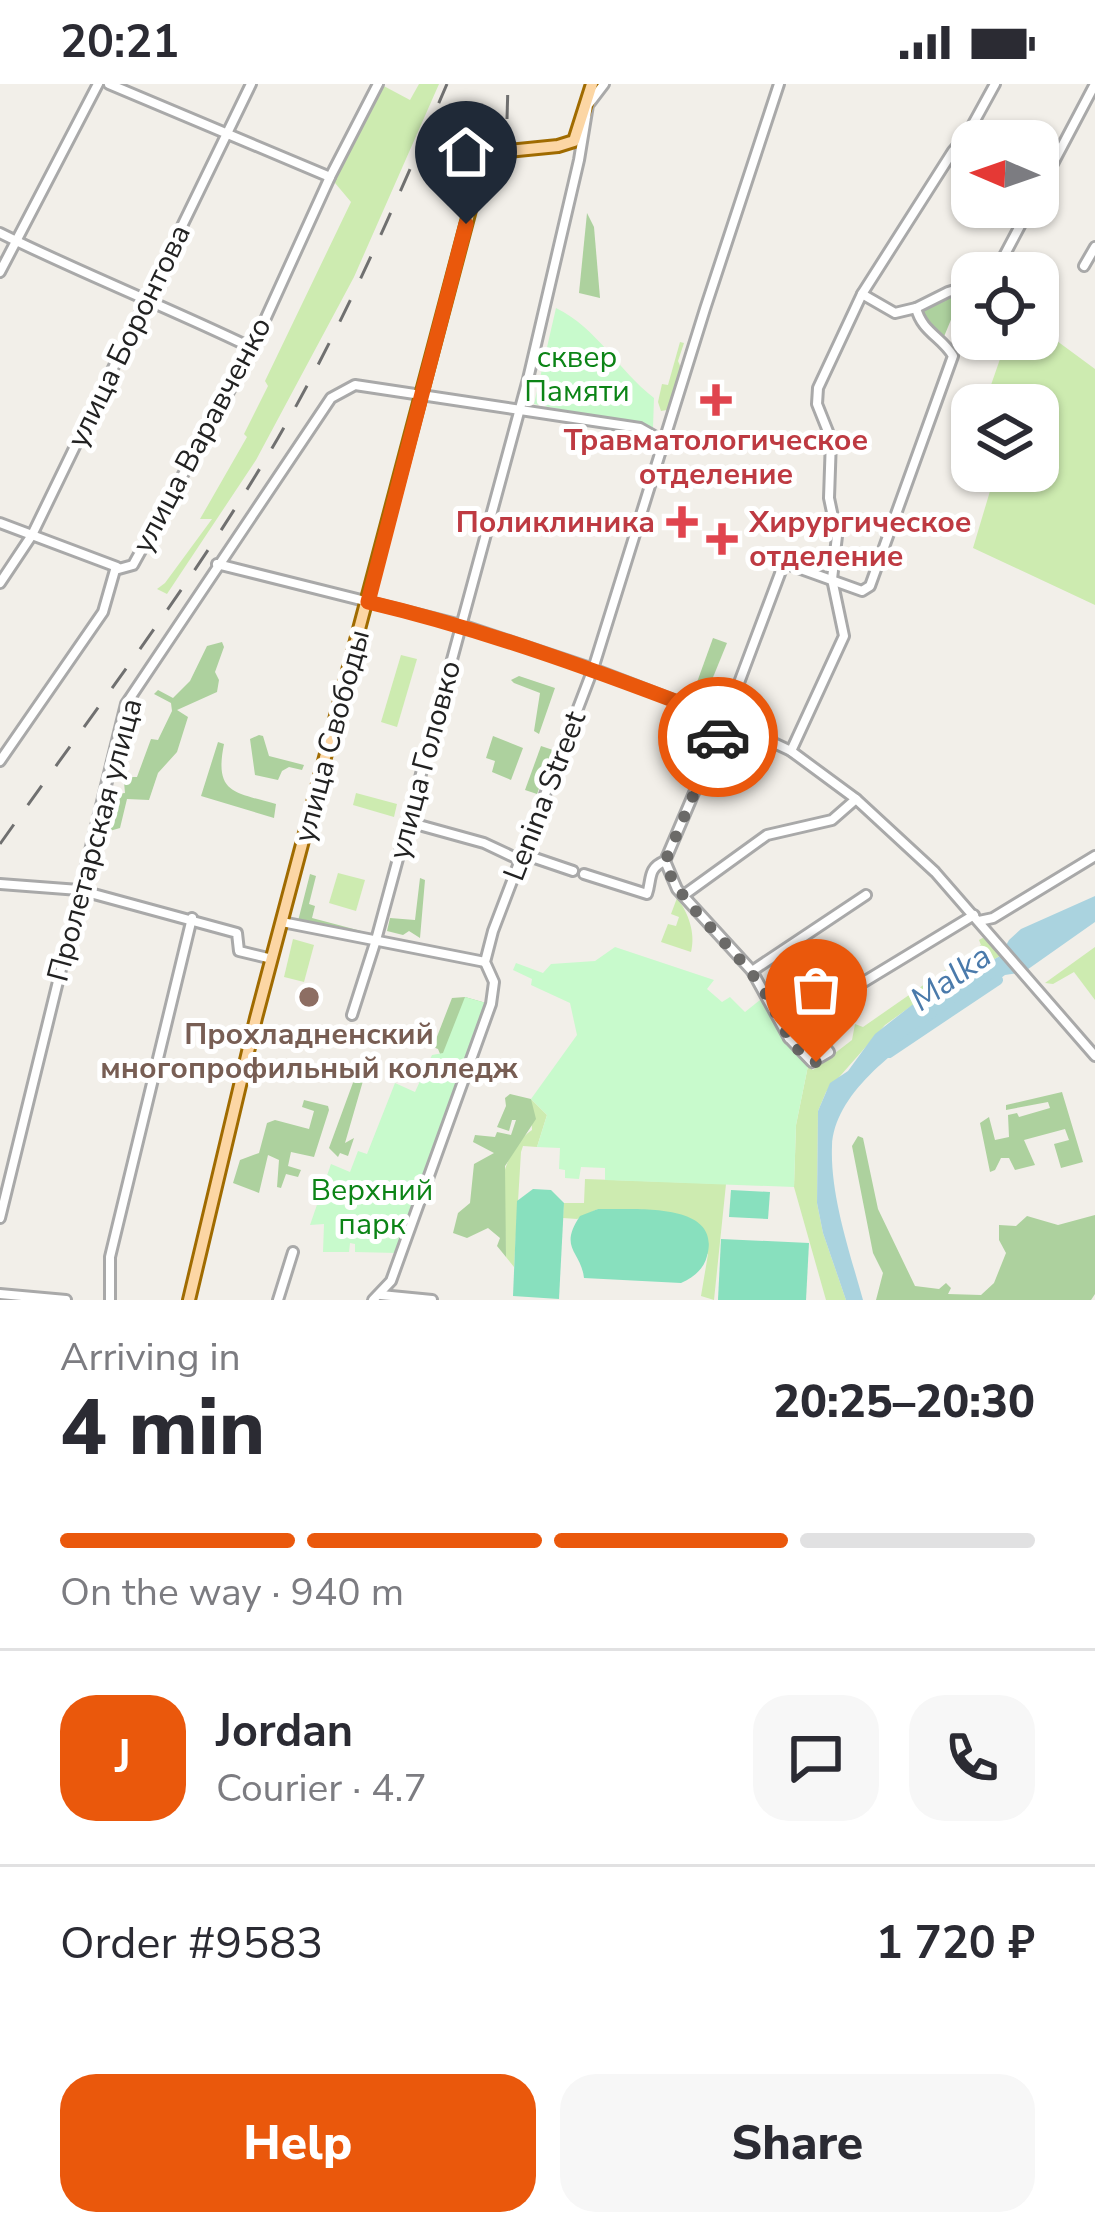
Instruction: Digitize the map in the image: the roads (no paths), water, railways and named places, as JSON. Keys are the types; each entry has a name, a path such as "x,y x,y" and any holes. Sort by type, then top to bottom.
{"main road":[{"name":"улица Головко","path":"588,105 592,84"},
{"name":"улица Свободы","path":"189,1300 272,958 483,167 497,152 574,141 588,105"}],"street":[{"path":"0,272 98,84"},
{"path":"109,84 330,177"},
{"name":"улица Боронтова","path":"0,583 32,535 251,84"},
{"name":"улица Варавченко","path":"0,761 103,613 117,567 133,565 185,474 378,84"},
{"path":"588,105 604,84"},
{"name":"Lenina Street","path":"376,1297 392,1276 490,1004 494,982 485,962 593,669 779,84"},
{"path":"791,751 844,636 832,579 837,536 829,498 832,453 817,404 818,388 862,294 967,135 995,84"},
{"path":"1059,152 1095,84"},
{"name":"улица Головко","path":"352,1015 519,412 588,105"},
{"path":"0,233 250,347"},
{"path":"1084,266 1095,247"},
{"path":"862,294 895,313 951,291"},
{"path":"655,887 653,869 665,862 784,563 862,591 870,586 953,356 931,336 916,308"},
{"name":"Пролетарская улица","path":"0,1218 126,704 332,398 355,385 420,397"},
{"path":"420,397 640,428 663,440"},
{"path":"0,524 117,567"},
{"path":"218,564 461,625 593,669 791,751 856,799 934,872 1095,1057"},
{"path":"584,874 681,892 767,835 832,820 856,799"},
{"path":"408,822 573,871"},
{"path":"789,1038 805,1021 976,918 993,918 1095,856"},
{"path":"665,862 681,892 752,971 789,1038 812,1062 829,1052 805,1021"},
{"path":"0,884 79,890 193,918 237,933 238,951 272,958"},
{"path":"752,971 866,896"},
{"path":"110,1300 110,1257 193,918"},
{"path":"282,922 485,962"},
{"path":"278,1300 293,1252"},
{"path":"392,1276 407,1298"},
{"path":"0,1294 66,1300"},
{"path":"376,1297 432,1300"}],"water":[{"path":"1095,896 1095,922 1024,972 1005,975 929,1027 853,1094 838,1119 832,1146 838,1204 863,1300 846,1300 817,1203 818,1111 830,1083 848,1071 875,1034 912,1005 1000,956 1021,929"}],"waterway":[{"name":"Malka","path":"889,1053 998,980"}],"railway":[{"path":"0,844 179,593 278,438 347,308 447,84"},
{"path":"507,119 508,84"}],"place":[{"name":"Травматологическое отделение","path":"716,400"},
{"name":"Поликлиника","path":"682,522"},
{"name":"Хирургическое отделение","path":"722,539"},
{"name":"Прохладненский многопрофильный колледж","path":"309,997"}],"park label":[{"name":"сквер Памяти","path":"577,374"},
{"name":"Верхний парк","path":"372,1207"}]}
